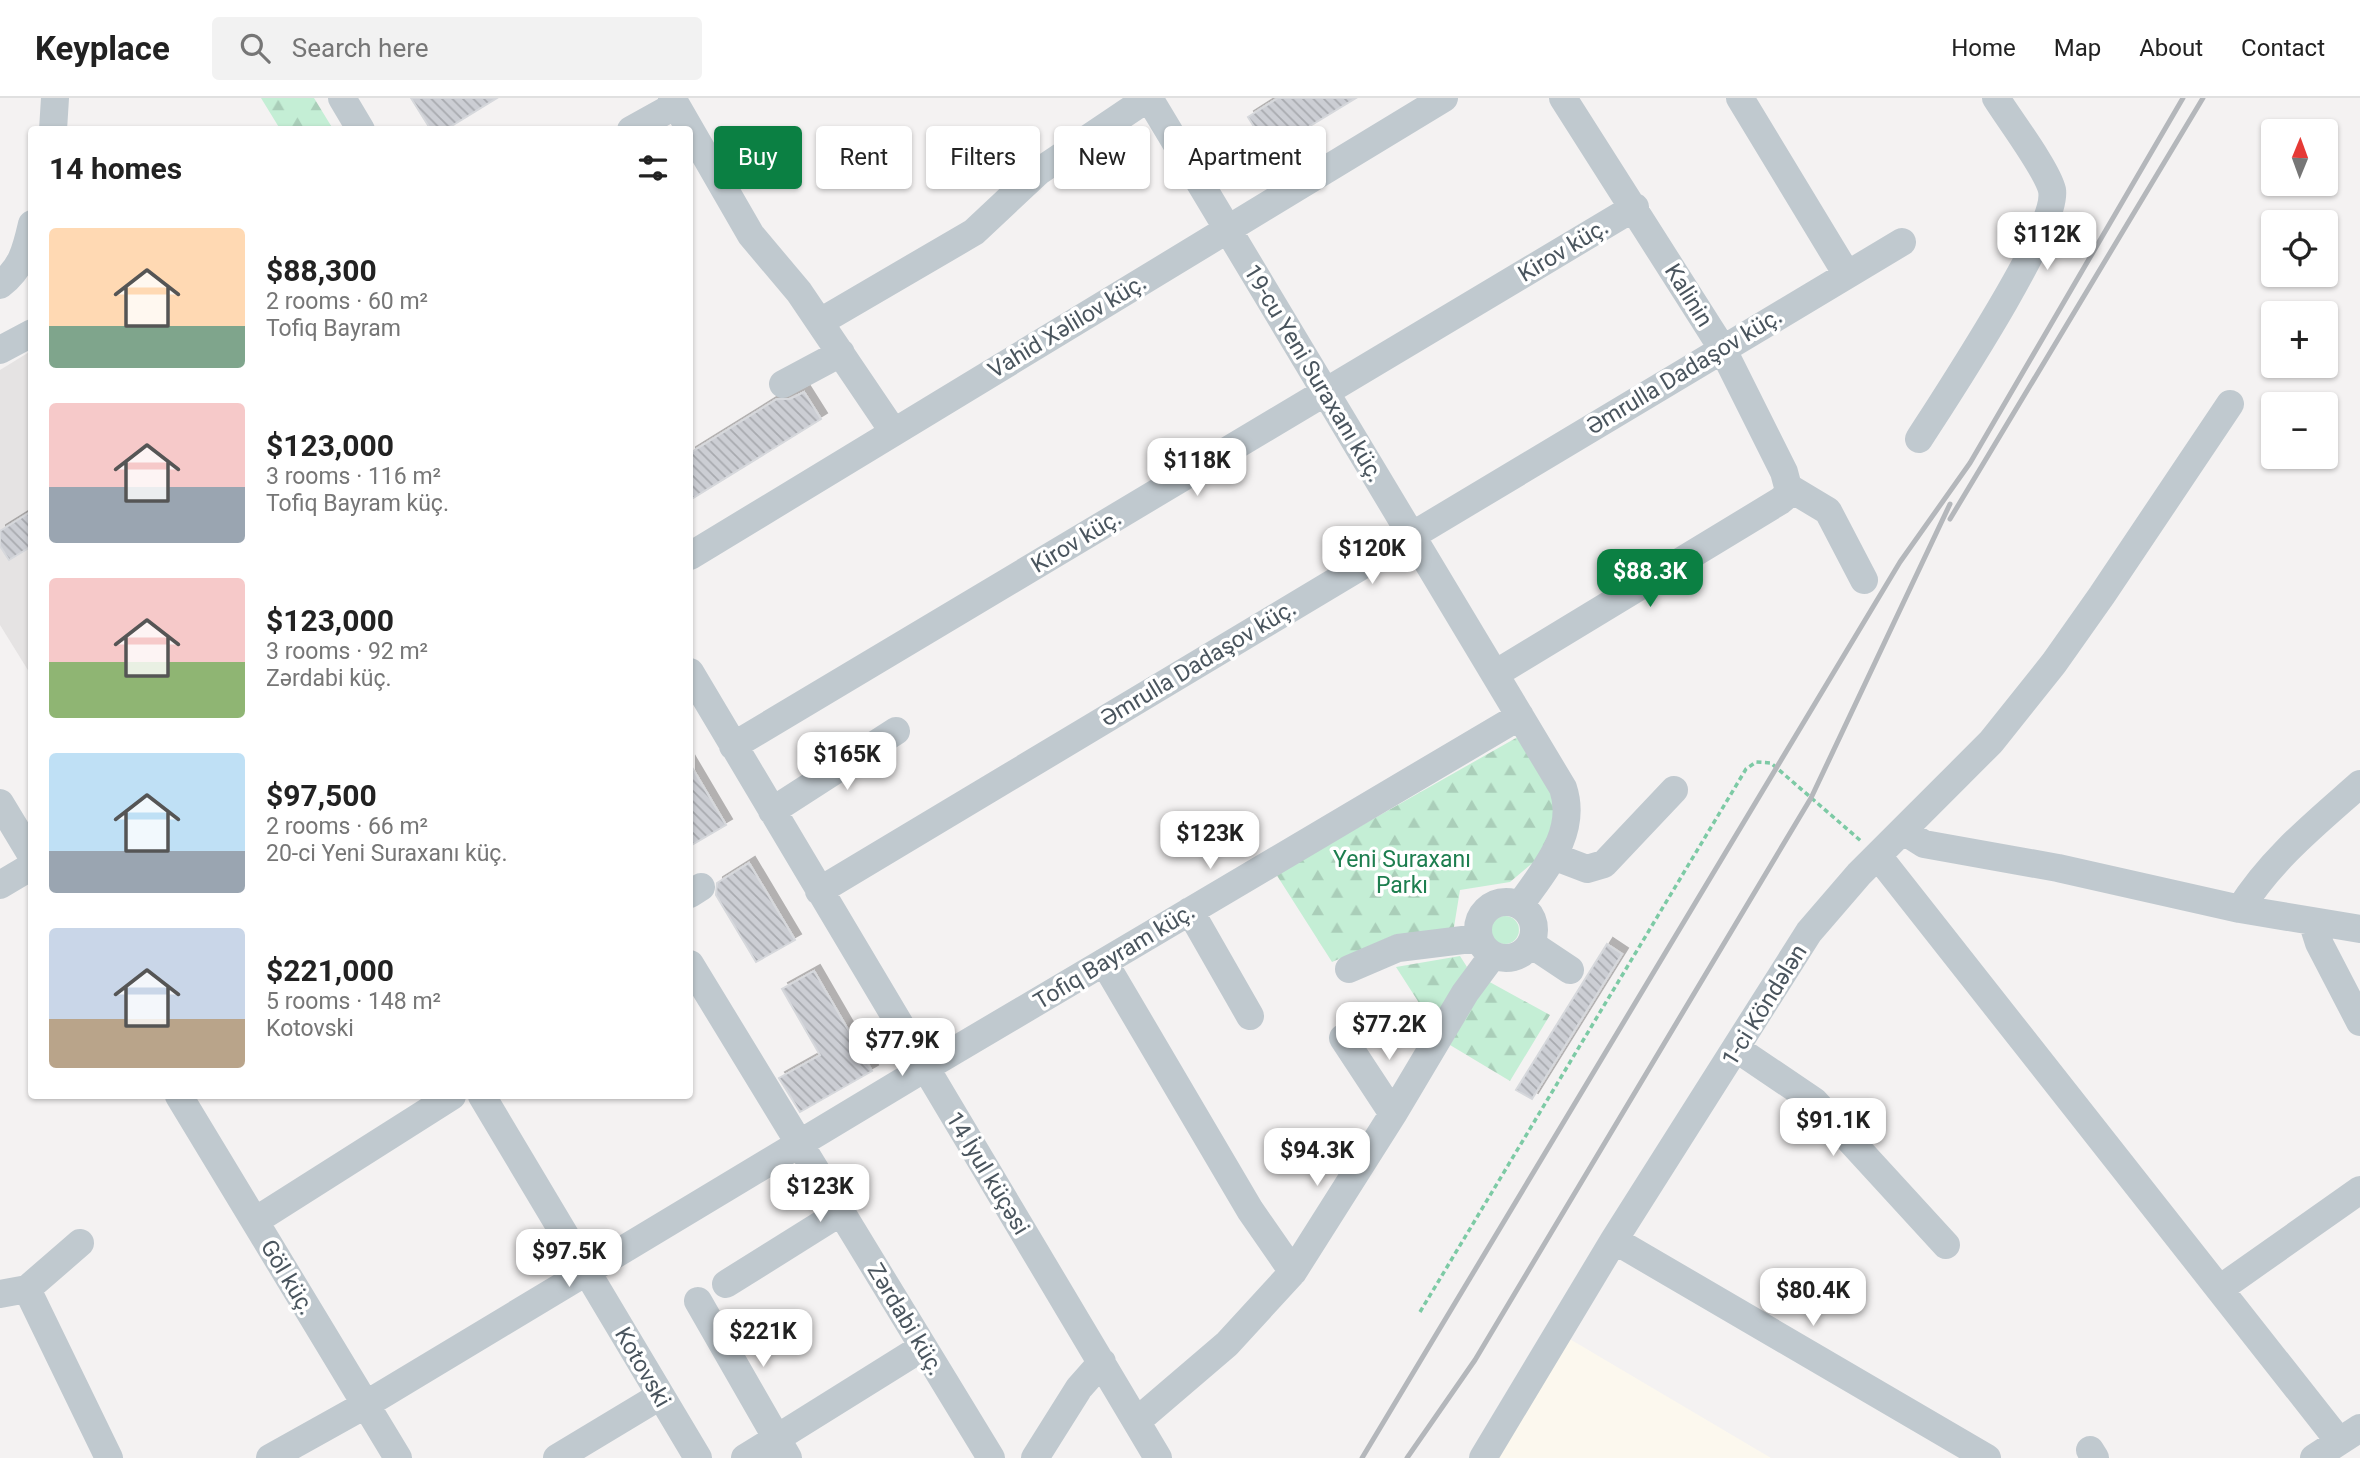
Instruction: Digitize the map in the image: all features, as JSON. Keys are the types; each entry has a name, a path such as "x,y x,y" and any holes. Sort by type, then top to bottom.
{"street":[{"path":"52,126 55,98"},
{"path":"342,98 359,126"},
{"path":"820,322 974,232 1038,172 1148,98"},
{"name":"19-cu Yeni Suraxanı küç.","path":"1148,98 1563,788 1567,801 1566,829 1553,856 1520,905"},
{"name":"Vahid Xəlilov küç.","path":"693,554 1444,98"},
{"name":"Kalinin","path":"1563,98 1635,207 1722,348 1775,449 1784,494"},
{"path":"1740,98 1846,273"},
{"path":"1919,439 1999,312 2051,210 2052,189 1996,98"},
{"path":"637,126 674,102 688,126"},
{"path":"693,135 751,235 820,322 893,431"},
{"name":"Kirov küç.","path":"733,746 1635,207"},
{"name":"Əmrulla Dadaşov küç.","path":"820,891 1846,273 1902,242"},
{"path":"0,285 28,264"},
{"path":"0,350 28,335"},
{"path":"783,384 841,353"},
{"name":"1-ci Köndələn","path":"1483,1458 1615,1240 1809,932 1834,900 1905,832 1991,743 2054,663 2102,595 2230,404"},
{"path":"1495,674 1784,494 1828,511 1864,580"},
{"name":"14 İyul küçəsi","path":"693,677 1158,1458"},
{"name":"Tofiq Bayram küç.","path":"270,1458 365,1405 925,1068 1520,716"},
{"path":"772,811 896,731"},
{"path":"2240,909 2256,884 2283,853 2360,784"},
{"path":"1553,856 1587,869 1604,864 1674,790"},
{"path":"0,803 28,849"},
{"path":"1905,832 1924,844 2059,868 2240,909 2360,929"},
{"path":"1878,856 2221,1288 2350,1435 2314,1458"},
{"path":"0,885 28,868"},
{"path":"1137,1421 1227,1344 1293,1272 1393,1114 1465,993 1486,947 1478,927 1488,908 1510,902 1520,905 1534,923 1531,944 1514,957 1486,947 1398,948 1349,969"},
{"path":"1190,911 1250,1016"},
{"path":"2312,920 2319,943 2360,1022"},
{"path":"1531,944 1570,970"},
{"path":"1104,962 1250,1210 1293,1272"},
{"name":"Zərdabi küç.","path":"693,969 991,1458"},
{"path":"1343,1038 1393,1114"},
{"path":"1737,1049 1814,1101 1947,1245"},
{"name":"Göl küç.","path":"181,1099 398,1458"},
{"path":"255,1221 447,1099"},
{"name":"Kotovski","path":"484,1099 698,1458"},
{"path":"2221,1288 2360,1190"},
{"path":"726,1284 841,1212"},
{"path":"1615,1240 1987,1458"},
{"path":"80,1242 13,1292 109,1458"},
{"path":"698,1301 782,1448"},
{"path":"745,1458 782,1448 923,1347"},
{"path":"1035,1458 1079,1388 1102,1362"},
{"path":"557,1458 660,1396"}],"path":[{"path":"1420,1312 1746,769 1756,762 1771,763 1878,856"}],"shaded area":[{"path":"28,353 28,670 0,625 0,370"},
{"path":"1568,1338 1771,1458 1497,1458"}],"green space":[{"path":"261,98 314,98 331,126 278,126"},
{"name":"Yeni Suraxanı Parkı","path":"1523,734 1551,776 1556,831 1536,860 1510,882 1460,890 1453,933 1397,934 1332,962 1276,874"},
{"path":"1505,916 1515,920 1519,930 1515,940 1505,944 1495,940 1491,930 1495,920"},
{"path":"1460,956 1467,967 1432,1023 1396,967"},
{"path":"1486,980 1550,1015 1510,1081 1450,1045"}],"building":[{"path":"411,98 497,98 452,126 428,126"},
{"path":"1278,98 1356,98 1310,126 1254,126 1248,117"},
{"path":"804,392 821,419 693,498 693,451 777,399 790,399"},
{"path":"28,514 28,548 9,560 0,546 0,531"},
{"path":"693,769 726,825 693,844"},
{"path":"749,863 795,940 756,962 716,895 717,883"},
{"path":"1607,944 1622,954 1532,1099 1516,1090"},
{"path":"814,971 872,1071 800,1112 779,1078 820,1055 782,989"}],"railway":[{"path":"1362,1458 1900,562 1970,463 2183,98"},
{"path":"1950,519 2203,98"},
{"path":"1407,1458 1475,1360 1811,798 1950,504"}]}
